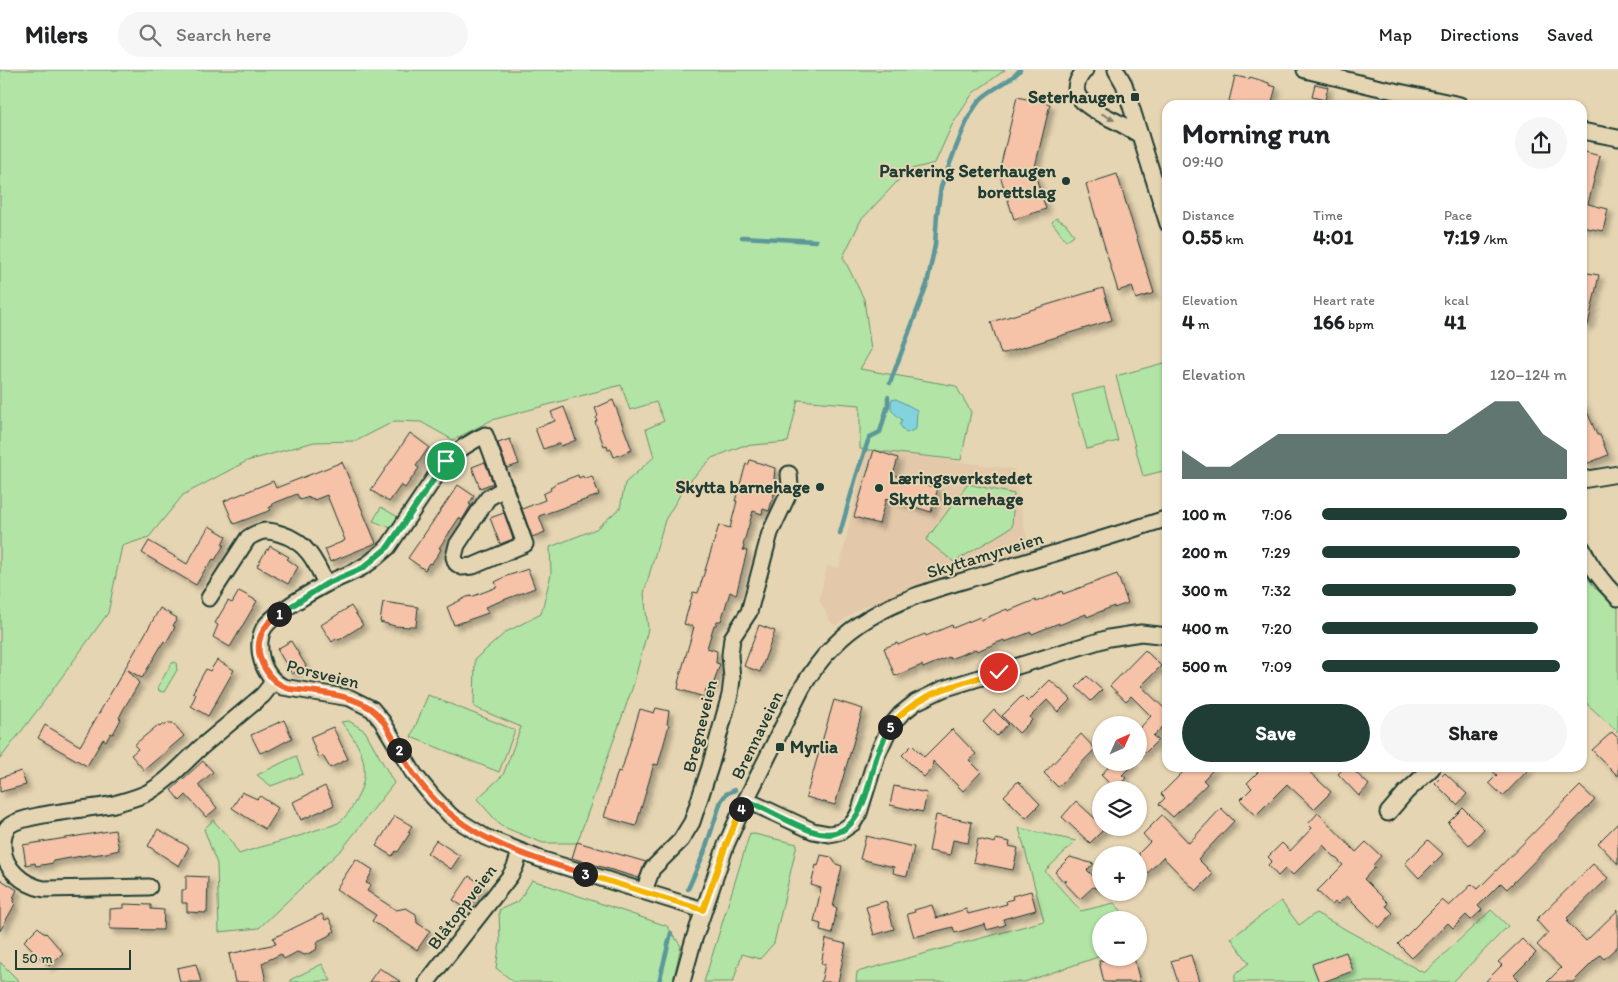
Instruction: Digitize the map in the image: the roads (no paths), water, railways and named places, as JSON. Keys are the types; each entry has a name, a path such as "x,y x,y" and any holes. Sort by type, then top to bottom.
{"street":[{"path":"1085,70 1078,79 1076,87 1079,97 1090,107 1140,135"},
{"path":"1116,70 1124,84 1162,205"},
{"path":"1305,70 1437,100"},
{"path":"1587,132 1618,138"},
{"path":"274,681 265,670 260,653 260,637 264,628 283,611 326,584 363,568 388,547 446,461 457,450 485,435 505,488 525,544 473,566 462,567 456,563 454,557 457,545 488,498 505,488"},
{"name":"Bregneveien","path":"644,891 652,869 681,840 692,822 710,767 730,694 732,638 749,612 766,548 788,491 789,474"},
{"path":"1587,479 1618,474"},
{"name":"Skyttamyrveien","path":"827,652 859,624 900,602 949,585 1162,520"},
{"path":"209,598 248,538 258,532 270,530 290,536 303,545 314,559 326,584"},
{"path":"1587,559 1601,581 1618,598"},
{"path":"746,800 812,831 829,834 840,832 853,823 859,813 878,755 890,727 901,714 916,702 943,689 1109,638 1141,633 1162,635"},
{"name":"Brennaveien","path":"682,982 703,910 726,845 799,693 827,652"},
{"name":"Porsveien","path":"149,887 44,889 33,887 8,866 3,856 4,834 7,827 12,823 39,816 112,804 146,794 263,695 274,681 290,689 350,698 372,709 382,721 414,774 440,806 472,830 498,844 563,867 703,910"},
{"path":"1388,813 1406,792 1428,772"},
{"name":"Blåtoppveien","path":"428,982 510,876 520,852"}],"water":[{"path":"896,399 917,410 916,429 906,433 900,425 902,420 891,410 891,400"}],"waterway":[{"path":"890,383 927,284 935,245 941,187 961,134 971,113 982,98 1012,78 1020,70"},
{"path":"742,237 816,241"},
{"path":"840,533 868,441 870,437 880,432 888,405 888,397"},
{"path":"688,889 704,853 721,801 726,794 735,790"},
{"path":"659,982 671,933"}],"place":[{"name":"Seterhaugen","path":"1135,97"},
{"name":"Parkering Seterhaugen borettslag","path":"1066,181"},
{"name":"Skytta barnehage","path":"820,487"},
{"name":"Læringsverkstedet Skytta barnehage","path":"879,488"},
{"name":"Myrlia","path":"780,747"}]}
